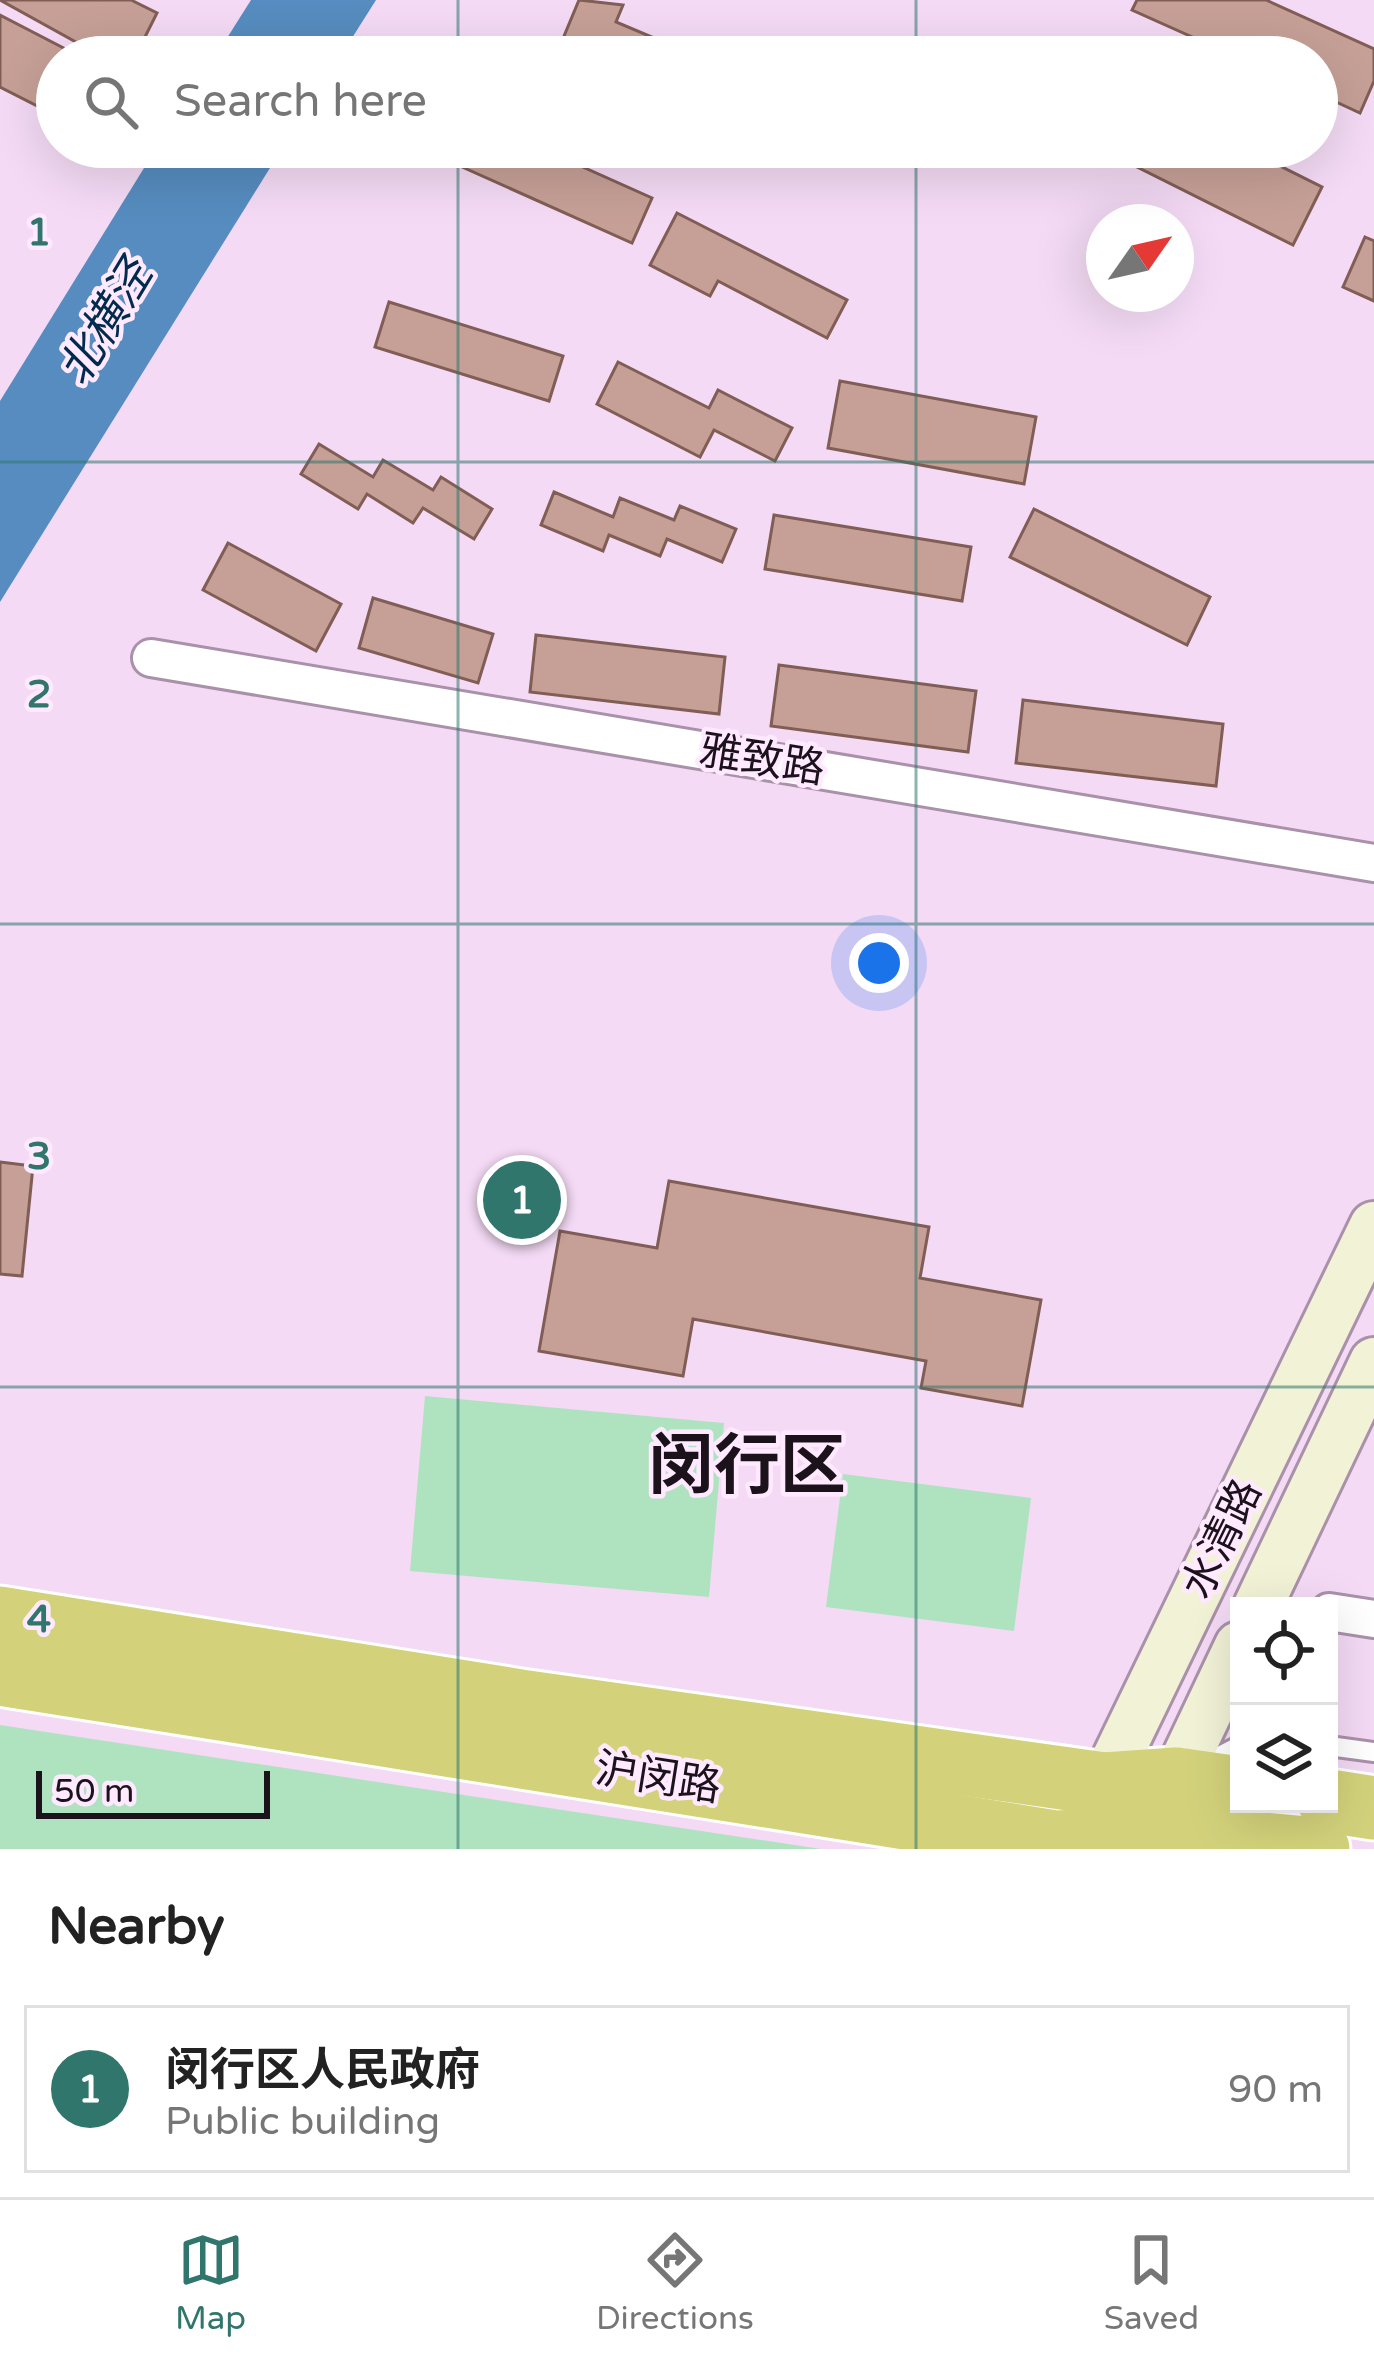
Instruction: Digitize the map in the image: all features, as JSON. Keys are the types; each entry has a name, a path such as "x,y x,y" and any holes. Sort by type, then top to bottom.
{"highway":[{"name":"沪闵路","path":"0,1618 520,1701 1104,1784 1196,1828 1318,1849"},
{"name":"沪闵路","path":"0,1674 850,1828 1053,1846 1196,1828 1230,1796"},
{"path":"1338,1802 1374,1808"}],"main road":[{"name":"水清路","path":"1053,1846 1104,1784 1374,1226"},
{"name":"水清路","path":"1272,1597 1374,1362"},
{"name":"水清路","path":"1196,1828 1230,1684"}],"street":[{"name":"雅致路","path":"151,658 1374,862"},
{"path":"1338,1613 1374,1619"}],"lane":[{"path":"1338,1747 1374,1752"},
{"path":"1196,1828 1230,1763"}],"green space":[{"path":"425,1396 724,1423 709,1597 410,1571"},
{"path":"843,1474 1031,1498 1014,1631 826,1607"},
{"path":"0,1725 821,1849 0,1849"}],"water":[{"path":"251,0 376,0 353,36 228,36"},
{"name":"北横泾","path":"144,168 270,168 0,602 0,401"}],"building":[{"path":"0,0 131,0 157,13 146,36 65,36"},
{"path":"579,0 623,5 616,22 649,36 564,36"},
{"path":"1137,0 1266,0 1374,49 1374,81 1360,113 1338,103 1338,36 1190,36 1132,10"},
{"path":"0,15 40,36 36,36 36,105 0,87"},
{"path":"464,168 585,168 652,198 632,243"},
{"path":"1139,168 1284,168 1322,187 1293,245"},
{"path":"677,213 847,300 827,338 718,281 710,296 650,265"},
{"path":"1365,237 1374,241 1374,301 1343,287"},
{"path":"389,302 563,356 549,401 375,347"},
{"path":"618,362 709,408 718,390 792,428 775,461 714,430 700,457 597,404"},
{"path":"840,381 1036,417 1024,484 828,448"},
{"path":"319,444 373,477 383,460 433,490 441,477 492,509 474,539 423,508 413,523 367,494 358,509 301,474"},
{"path":"554,492 613,517 620,498 674,520 680,506 736,529 722,562 667,539 660,556 609,535 603,551 541,525"},
{"path":"1034,509 1210,597 1187,645 1010,557"},
{"path":"774,515 971,547 962,601 765,569"},
{"path":"228,543 341,604 316,651 203,590"},
{"path":"373,598 493,634 478,683 359,648"},
{"path":"536,635 725,657 719,714 530,692"},
{"path":"779,665 976,691 968,752 771,726"},
{"path":"1023,700 1223,724 1216,786 1016,763"},
{"path":"0,1162 33,1166 22,1276 0,1274"},
{"path":"669,1181 929,1227 920,1278 1041,1300 1022,1406 921,1388 926,1361 693,1319 683,1376 539,1351 560,1231 657,1248"}],"place":[{"name":"闵行区人民政府","path":"522,1200"}],"district":[{"name":"闵行区","path":"747,1467"}]}
